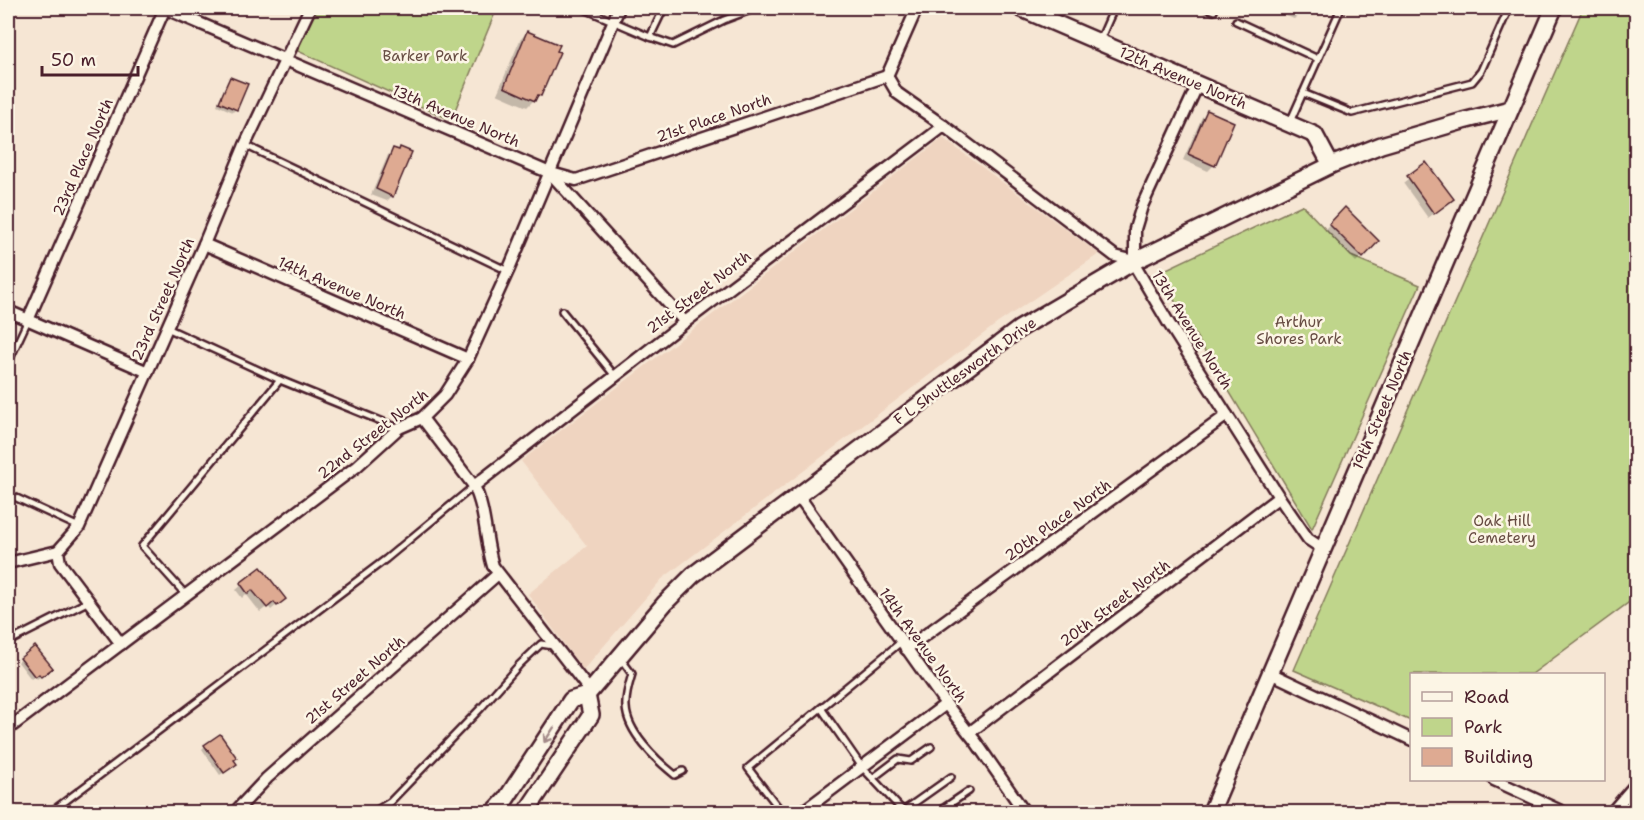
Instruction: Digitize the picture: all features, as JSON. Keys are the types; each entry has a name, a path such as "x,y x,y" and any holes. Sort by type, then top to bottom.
{"main road":[{"name":"12th Avenue North","path":"1020,8 1315,135 1331,165"},
{"name":"19th Street North","path":"1211,813 1554,8"},
{"name":"F L Shuttlesworth Drive","path":"494,813 506,799 571,700 589,693 665,603 693,574 1019,329 1135,261 1331,165 1381,145 1510,109"},
{"path":"527,812 591,715 589,693"}],"street":[{"path":"8,12 9,8"},
{"name":"13th Avenue North","path":"165,8 550,173 685,322"},
{"name":"23rd Place North","path":"28,320 165,8"},
{"name":"23rd Street North","path":"58,551 79,527 204,244 245,145 310,8"},
{"name":"22nd Street North","path":"8,729 356,466 399,428 422,418 445,395 468,359 508,271 619,8"},
{"path":"887,76 917,8"},
{"name":"13th Avenue North","path":"887,76 897,93 1115,256 1135,261 1135,266 1168,322 1279,497 1308,539 1323,549"},
{"name":"21st Place North","path":"550,173 576,180 887,76"},
{"path":"1135,261 1135,229 1142,206 1198,84"},
{"name":"21st Street North","path":"474,486 685,322 944,126"},
{"name":"14th Avenue North","path":"204,244 468,359"},
{"path":"8,311 148,372"},
{"name":"20th Place North","path":"904,646 1227,416"},
{"path":"422,418 474,486 480,501 493,566 589,693"},
{"name":"14th Avenue North","path":"798,495 904,646 976,741 1023,813"},
{"name":"20th Street North","path":"969,733 1279,497"},
{"path":"8,563 58,551 60,563 121,644"},
{"name":"21st Street North","path":"235,813 267,778 498,574"},
{"path":"1270,673 1410,739"},
{"path":"802,813 946,704"},
{"path":"1496,781 1563,813"},
{"path":"1612,813 1636,784"}],"lane":[{"path":"582,8 673,45 724,20 756,8"},
{"path":"650,37 664,8"},
{"path":"1099,42 1114,9 1106,8"},
{"path":"1206,8 1214,11"},
{"path":"1289,123 1341,8"},
{"path":"1303,93 1352,113 1472,82 1481,71 1509,8"},
{"path":"1236,21 1318,59"},
{"path":"245,145 508,271"},
{"path":"562,311 615,376"},
{"path":"8,363 28,320"},
{"path":"167,328 280,380 399,428"},
{"path":"186,595 142,546 280,380"},
{"path":"51,813 386,559 474,486"},
{"path":"8,494 79,527"},
{"path":"8,642 90,601"},
{"path":"370,813 390,802 474,715 519,664 541,644 555,646"},
{"path":"782,813 748,768 821,708 904,646"},
{"path":"620,658 632,674 626,707 630,724 657,761 675,775 683,771"},
{"path":"821,708 862,767 903,812 951,777"},
{"path":"873,778 898,759 911,761 931,747"},
{"path":"938,813 969,791"}],"shaded area":[{"path":"943,138 1099,254 995,325 662,579 583,670 528,594 587,546 521,461"}],"green space":[{"name":"Barker Park","path":"310,8 497,8 451,120 291,48"},
{"name":"Oak Hill Cemetery","path":"1583,8 1636,8 1636,597 1533,673 1410,673 1410,721 1294,670"},
{"name":"Arthur Shores Park","path":"1302,205 1351,256 1420,285 1312,529 1158,273"}],"building":[{"path":"527,31 560,45 557,51 560,52 541,96 538,95 535,101 504,87"},
{"path":"230,77 248,84 237,110 219,102"},
{"path":"1207,110 1234,122 1215,166 1188,154"},
{"path":"400,147 412,152 393,197 376,189 393,148 399,150"},
{"path":"1426,162 1454,199 1434,214 1407,176"},
{"path":"1345,207 1379,241 1363,258 1329,224"},
{"path":"261,567 286,599 277,606 274,602 267,608 252,590 248,594 240,583"},
{"path":"35,646 53,668 41,677 39,674 35,677 20,658"},
{"path":"220,734 237,758 234,760 237,764 224,773 204,745"}]}
